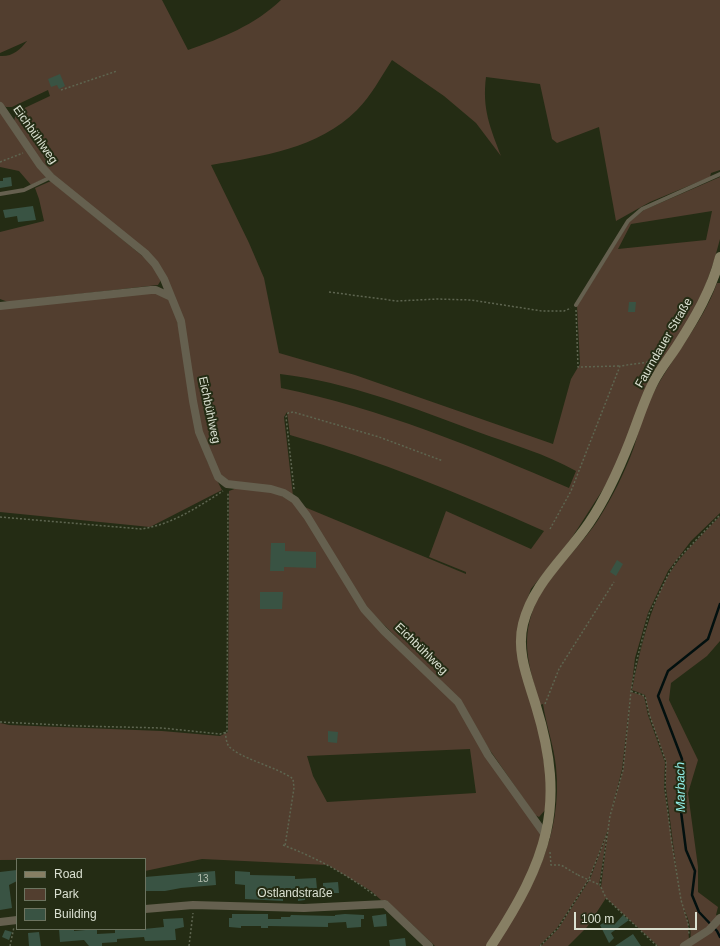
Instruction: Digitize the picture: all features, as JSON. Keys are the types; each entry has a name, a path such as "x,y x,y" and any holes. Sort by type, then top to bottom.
{"street":[{"name":"Eichbühlweg","path":"0,106 30,150 51,177 145,253 155,264 181,321 199,432 218,477 227,484 271,489 295,500 307,516 364,609 384,631 458,702 488,755 546,836"},
{"name":"Faurndauer Straße","path":"491,946 511,916 528,885 538,861 549,821 551,783 544,736 522,658 521,634 526,613 533,594 540,583 589,523 610,487 654,380 697,314 710,288 720,257"},
{"path":"0,306 151,290 156,290 171,297"},
{"path":"385,904 429,946"},
{"name":"Ostlandstraße","path":"146,909 193,905 304,908 385,904"},
{"path":"688,944 709,930 719,919"},
{"path":"0,922 16,920"}],"lane":[{"path":"576,305 628,220 642,209 720,174"},
{"path":"0,194 24,190 51,177"}],"path":[{"path":"61,90 118,71"},
{"path":"0,162 30,150"},
{"path":"329,292 397,301 437,299 470,300 542,311 564,311 576,305 578,367 620,366 668,360"},
{"path":"550,529 571,491 620,366"},
{"path":"295,500 286,418 288,413 293,412 346,427 443,461"},
{"path":"0,517 141,529 156,527 173,520 222,491 227,484"},
{"path":"0,722 72,726 162,728 220,734 227,732 227,484"},
{"path":"657,946 606,898 600,885 608,830 623,770 631,690 637,659 649,614 677,560 720,515"},
{"path":"539,717 559,669 614,582"},
{"path":"631,690 645,696 649,714 666,762 665,788 671,838 681,900 688,923 688,944"},
{"path":"225,732 228,745 237,752 286,774 293,779 294,788 284,845 309,855 328,865 385,904"},
{"path":"540,946 558,928 589,879 608,830"},
{"path":"546,836 551,865 561,865 600,885"},
{"path":"189,946 193,905"},
{"path":"10,946 16,924"}],"green space":[{"path":"0,0 162,0 188,50 238,30 260,17 281,0 720,0 720,170 711,173 710,177 650,202 616,221 599,127 557,143 552,139 540,84 486,77 486,108 490,127 501,156 476,123 444,96 392,60 362,105 342,123 325,134 288,149 211,165 249,243 264,278 279,353 355,375 553,444 571,379 580,364 577,306 629,222 644,210 720,177 720,239 702,295 609,480 571,539 531,589 520,619 540,732 547,785 546,809 539,817 535,815 487,746 460,700 366,607 302,506 466,574 466,572 429,557 446,511 531,549 544,531 419,478 355,455 290,435 287,412 284,417 293,496 229,481 220,474 201,431 190,361 161,268 56,177 42,163 14,122 16,112 50,96 48,90 12,107 6,107 0,103 0,56 12,54 22,47 27,41 0,53","holes":["712,211 706,240 618,249 631,224","280,374 331,383 405,405 553,459 576,471 569,488 499,458 427,430 355,406 281,388"]},
{"path":"0,110 47,177 31,185 19,171 0,167"},
{"path":"51,181 151,263 161,280 158,285 8,302 0,299 0,232 44,221 35,188"},
{"path":"717,283 720,283 720,513 691,541 668,571 648,613 635,658 631,692 644,696 648,715 665,762 664,788 677,875 666,788 666,761 649,714 645,695 632,690 643,640 661,590 678,561 720,516 720,641 707,656 671,683 669,700 698,760 688,793 698,867 698,892 718,907 716,915 720,917 720,946 688,946 691,932 684,909 688,923 689,941 680,946 658,946 606,898 587,927 568,946 541,946 558,929 590,879 607,834 599,885 601,887 608,830 589,879 557,928 539,946 496,946 533,883 550,839 555,816 557,792 555,759 543,704 540,705 527,650 528,628 531,616 536,603 551,578 590,532 608,503 634,447 643,416 651,398 667,369 695,328","holes":["631,696 623,770 611,813 622,770"]},
{"path":"154,292 166,296 174,306 207,461 222,490 150,527 0,512 0,309"},
{"path":"237,488 271,491 292,501 305,518 361,609 456,703 543,836 532,865 503,920 486,946 435,946 386,900 381,900 371,891 328,865 202,859 146,871 146,858 16,858 16,860 0,860 0,723 9,725 162,731 220,736 228,732 229,491","holes":["470,749 476,793 327,802 313,776 307,756"]}],"building":[{"path":"60,74 65,86 59,89 57,85 51,87 48,79"},
{"path":"11,177 12,186 0,188 0,181 3,181 3,178"},
{"path":"33,206 36,220 18,222 17,216 5,218 3,210"},
{"path":"629,302 636,302 635,312 628,312"},
{"path":"271,543 285,543 285,551 316,552 316,568 284,567 284,571 270,571"},
{"path":"617,560 623,564 616,576 610,572"},
{"path":"260,592 283,592 282,609 260,609"},
{"path":"328,731 338,732 337,743 328,742"},
{"path":"16,870 16,882 9,885 12,908 0,910 0,872"},
{"path":"215,871 216,885 165,891 146,891 146,877"},
{"path":"235,871 250,872 250,875 295,876 295,879 316,878 317,889 308,889 308,892 305,892 305,900 298,901 298,889 283,889 283,901 245,899 245,885 235,884"},
{"path":"338,882 339,893 323,893 323,883"},
{"path":"232,914 268,914 268,919 281,919 281,917 290,917 291,915 335,916 345,914 364,915 364,919 361,919 361,927 347,928 346,922 328,923 328,927 268,926 268,928 261,928 261,926 241,926 241,928 229,927 229,918 232,918"},
{"path":"386,914 387,926 374,927 372,916"},
{"path":"623,915 629,920 611,933 614,938 609,943 600,925 612,918 615,924"},
{"path":"183,918 184,927 175,929 176,940 145,941 144,937 117,939 117,942 102,943 102,946 89,946 84,940 60,942 59,930 97,930 97,934 115,933 115,930 146,930 164,927 163,919"},
{"path":"5,930 12,932 9,940 2,937"},
{"path":"39,932 41,946 29,946 28,933"},
{"path":"633,934 641,946 615,946"},
{"path":"405,938 406,946 390,946 389,940"}],"waterway":[{"name":"Marbach","path":"720,604 708,639 668,671 658,696 682,759 679,796 686,850 695,871 692,895 699,912 717,931 720,937"}]}
